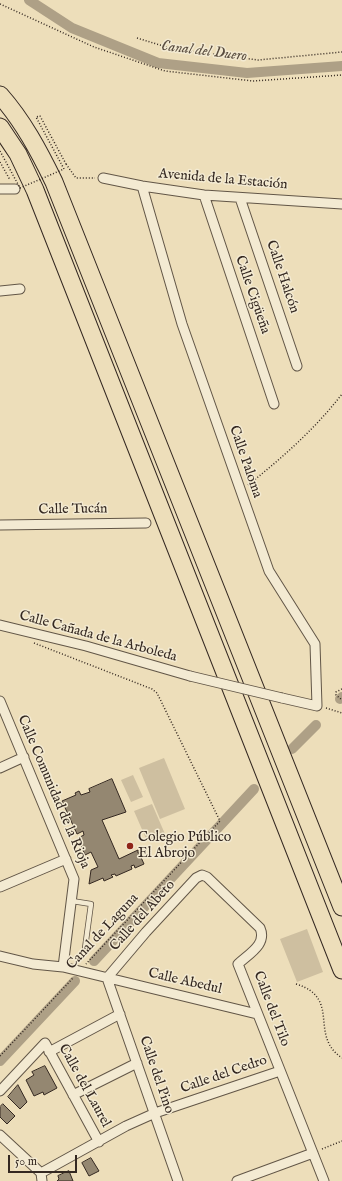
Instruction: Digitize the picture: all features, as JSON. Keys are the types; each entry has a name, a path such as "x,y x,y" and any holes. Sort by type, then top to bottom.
{"highway":[{"path":"0,95 22,124 40,152 54,182 342,907"},
{"path":"0,127 18,154 35,190 342,970"}],"street":[{"name":"Avenida de la Estación","path":"103,178 142,186 204,195 342,204"},
{"name":"Calle Paloma","path":"142,186 182,324 269,571 315,644 317,706"},
{"path":"0,189 15,189"},
{"name":"Calle Cigüeña","path":"204,195 274,404"},
{"name":"Calle Halcón","path":"240,198 297,366"},
{"path":"0,291 20,289"},
{"name":"Calle Tucán","path":"0,524 146,523"},
{"name":"Calle Cañada de la Arboleda","path":"0,625 190,676 317,706"},
{"name":"Calle Comunidad de la Rioja","path":"0,701 74,879 63,967"},
{"path":"0,768 24,757"},
{"path":"0,877 2,887 66,859"},
{"name":"Calle del Abeto","path":"107,978 146,932 196,878 202,876"},
{"name":"Calle del Tilo","path":"202,876 207,877 260,928 263,936 261,942 238,964 324,1181"},
{"name":"Calle Abedul","path":"0,956 33,964 63,967 257,1014"},
{"name":"Calle del Pino","path":"107,978 178,1181"},
{"path":"49,1052 120,1014"},
{"name":"Calle del Laurel","path":"0,1091 45,1043 99,1142"},
{"path":"73,1094 137,1063"},
{"name":"Calle del Cedro","path":"41,1177 126,1126 154,1113 280,1071"},
{"path":"0,1134 41,1177"},
{"path":"237,1181 313,1153"}],"lane":[{"path":"72,901 91,904 85,948"}],"path":[{"path":"0,4 94,47 165,71 253,81 342,75"},
{"path":"137,38 173,49 258,60 342,52"},
{"path":"0,152 20,188 64,168 36,117 40,116 66,164 76,178 103,178"},
{"path":"0,162 15,189"},
{"path":"241,492 282,457 332,408 342,394"},
{"name":"Canal de Laguna","path":"0,1056 220,821 157,693 152,689 28,641 24,638 26,631"},
{"path":"342,689 336,692 336,695 342,700"},
{"path":"317,706 342,713"},
{"path":"296,984 314,990 323,1002"},
{"path":"326,1011 326,1030 329,1042 336,1054 342,1058"},
{"path":"313,1153 342,1141"}],"shaded area":[{"path":"164,758 185,809 160,819 139,768"},
{"path":"133,775 143,797 131,802 121,780"},
{"path":"152,804 165,834 147,841 134,811"},
{"path":"307,929 323,972 297,982 280,939"}],"building":[{"path":"112,779 126,812 102,820 119,859 138,850 144,864 135,868 134,865 131,866 132,869 116,876 115,874 111,875 113,877 104,881 103,878 89,884 91,870 98,867 91,852 85,855 78,838 84,835 83,831 77,834 62,801 76,795 75,793 79,791 81,795 90,792 89,789"},
{"path":"45,1066 57,1088 44,1095 43,1092 34,1096 26,1080 34,1075 32,1072"},
{"path":"18,1085 27,1102 20,1109 8,1097"},
{"path":"3,1104 15,1116 7,1124 0,1117 0,1107"},
{"path":"91,1158 99,1171 89,1176 82,1163"},
{"path":"69,1171 73,1181 57,1181 59,1179 58,1176"}],"waterway":[{"name":"Canal del Duero","path":"29,0 72,28 158,63 247,73 342,66"},
{"path":"292,749 316,725"},
{"path":"94,961 254,789"},
{"path":"0,1061 75,981"}],"place":[{"name":"Colegio Público El Abrojo","path":"130,846"}]}
